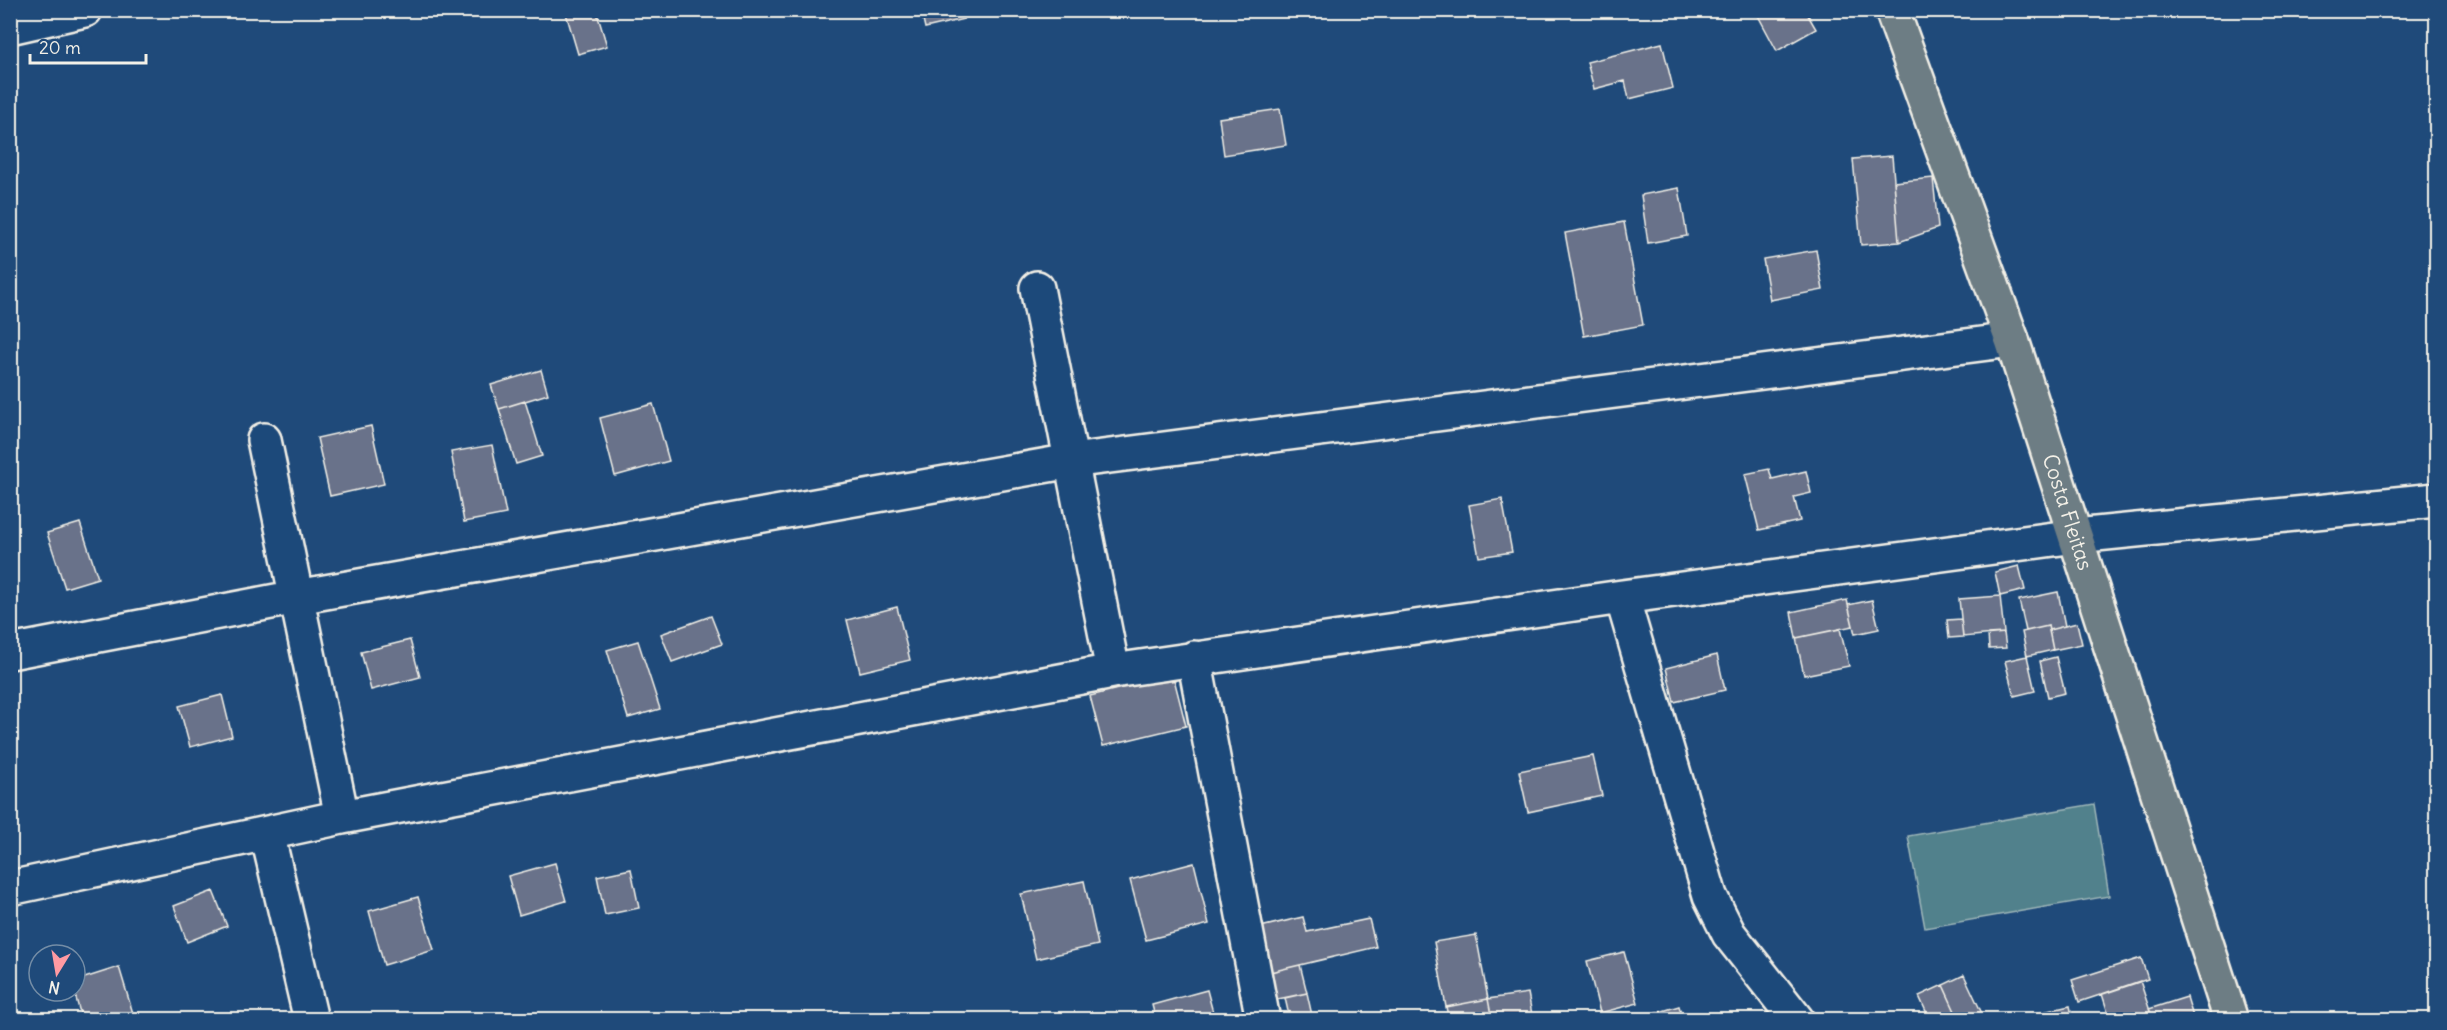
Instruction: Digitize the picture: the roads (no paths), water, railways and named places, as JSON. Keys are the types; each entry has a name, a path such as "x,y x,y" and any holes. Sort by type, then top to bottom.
{"main road":[{"name":"Costa Fleitas","path":"1892,10 2012,340 2230,1020"}],"street":[{"path":"10,27 85,10"},
{"path":"1037,288 1113,671"},
{"path":"10,652 297,597 1071,461 2012,340"},
{"path":"264,440 342,817"},
{"path":"10,888 342,817 1113,671 1194,658 2076,536 2436,500"},
{"path":"1622,597 1710,896 1728,934 1797,1020"},
{"path":"1194,658 1263,1020"},
{"path":"267,833 311,1020"}]}
